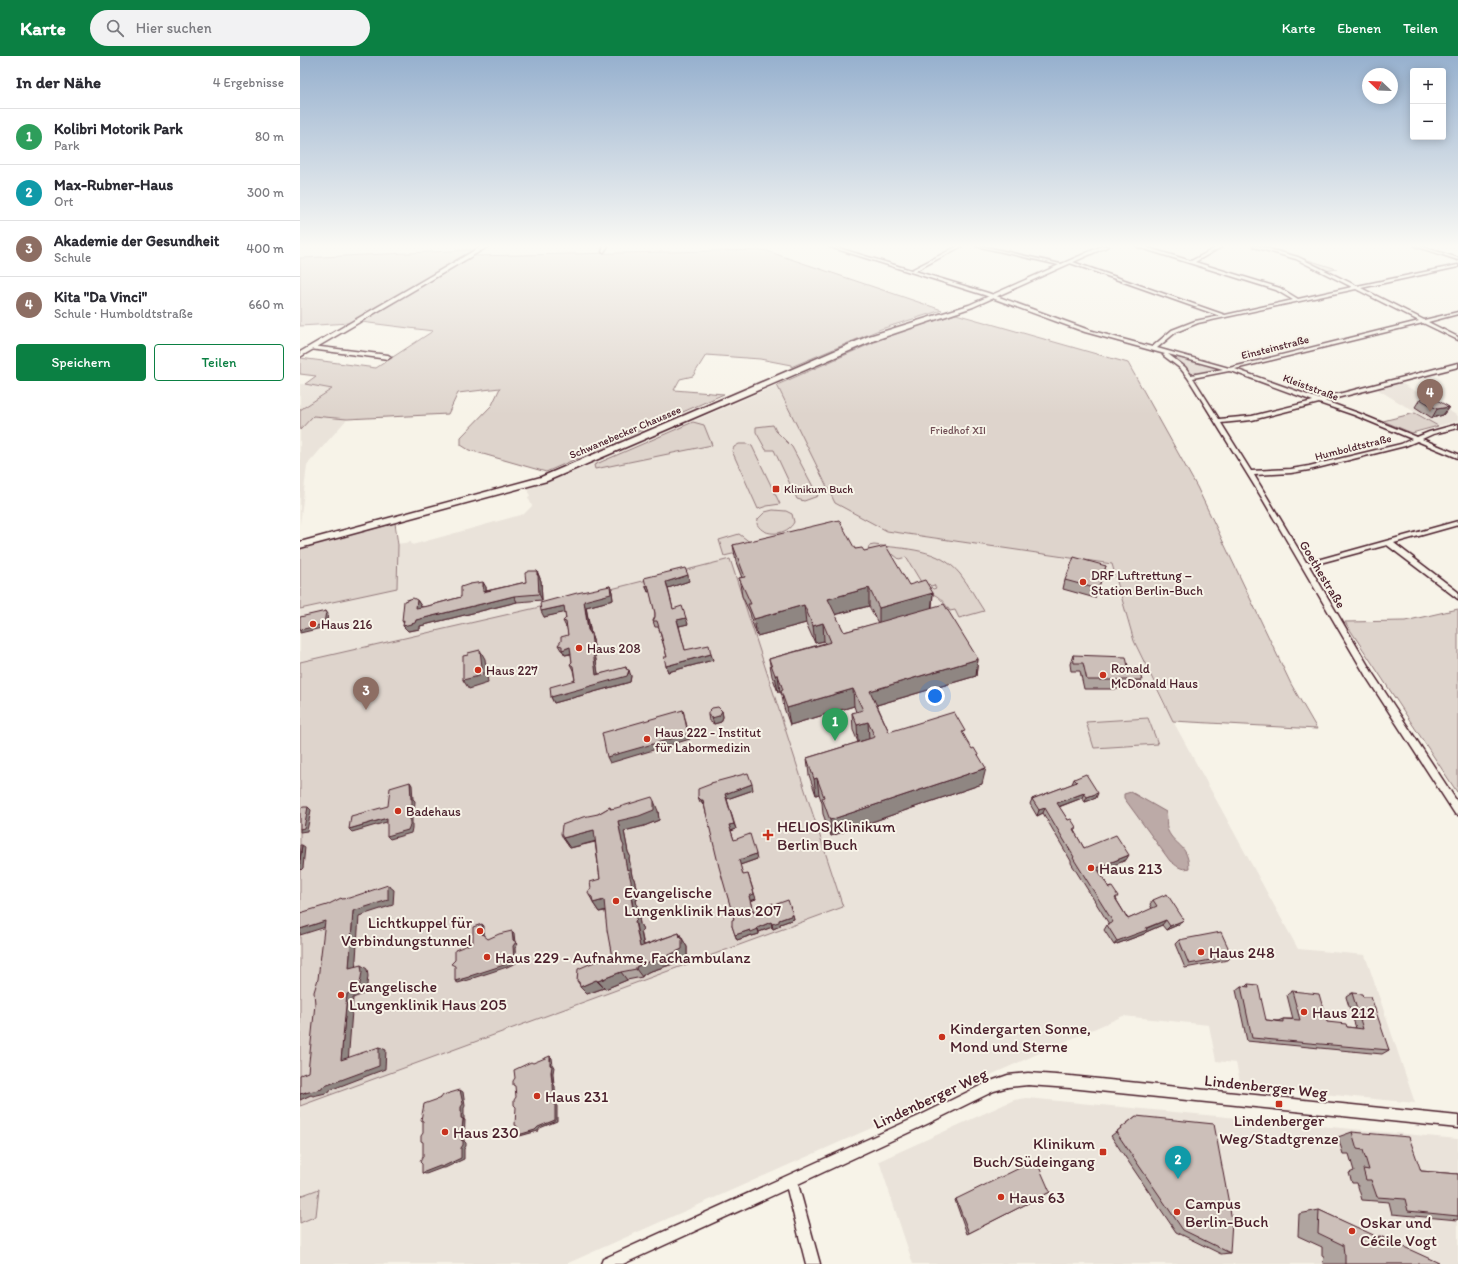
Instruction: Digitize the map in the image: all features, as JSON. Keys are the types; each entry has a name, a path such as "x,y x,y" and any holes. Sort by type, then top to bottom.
{"main road":[{"path":"300,355 390,302"},
{"name":"Schwanebecker Chaussee","path":"300,545 544,479 896,329 950,313 978,302"}],"street":[{"name":"Kleiststraße","path":"1007,302 1063,323 1167,353 1228,368 1319,400 1418,438 1458,456"},
{"path":"1187,302 1223,315"},
{"path":"1153,349 1177,330 1197,322 1284,302"},
{"path":"1386,302 1458,338"},
{"name":"Einsteinstraße","path":"1190,377 1458,313"},
{"path":"312,348 388,357"},
{"name":"Goethestraße","path":"1167,353 1166,355 1183,368 1190,377 1304,564 1370,676 1458,811"},
{"path":"1216,421 1252,418 1458,365"},
{"name":"Humboldtstraße","path":"1249,473 1274,473 1309,468 1403,445 1431,433 1458,426"},
{"path":"1304,564 1310,564 1389,543 1458,523"},
{"path":"1389,543 1458,596"},
{"name":"Lindenberger Weg","path":"608,1264 916,1124 992,1086 1008,1081 1028,1079 1070,1082 1458,1122"},
{"path":"792,1180 813,1264"}],"shaded area":[{"path":"1401,383 1458,416 1458,421 1438,426 1377,389"},
{"path":"300,384 305,384 332,389 300,410"},
{"name":"HELIOS Klinikum Berlin Buch","path":"777,385 835,502 887,531 1112,564 1134,641 1162,701 1298,949 1365,955 1415,1103 1241,1086 1236,1063 1216,1061 1209,1025 1123,1016 566,1264 300,1264 300,572 397,544 411,542 412,545 524,514 532,506 528,497 530,496 527,489 584,468"},
{"path":"313,416 347,419 307,465 300,525 300,430"},
{"path":"1131,792 1166,812 1168,831 1184,850 1189,868 1181,868 1170,861 1124,798 1124,794"},
{"name":"Campus Berlin-Buch","path":"1027,1098 1458,1139 1458,1264 913,1264 879,1161 1014,1100"}],"green space":[{"path":"300,302 385,302 350,323 300,326"},
{"path":"394,302 919,302 942,310 881,329 791,367 791,365 760,359 706,355 693,376 680,379 674,390 724,394 546,472 469,450 461,445 461,437 492,405 500,388 458,393 448,414 347,419 313,416 300,430 300,410 332,389 305,384 316,376 300,374 300,358 376,368 433,331 361,322"},
{"name":"Friedhof XII","path":"956,314 1128,363 1197,487 1291,684 1317,729 1173,721 1134,641 1112,564 887,531 835,503 777,385 893,334"},
{"path":"1178,357 1218,367 1219,369 1191,376 1175,358"},
{"path":"1415,413 1438,426 1412,433 1383,421"},
{"path":"693,422 704,425 712,445 595,469 594,465"},
{"path":"773,425 776,431 792,447 818,496 804,501 797,499 774,450 766,450 756,432 756,427"},
{"path":"739,444 747,444 752,446 780,504 758,509 732,451 734,447"},
{"path":"773,510 786,511 792,514 794,522 787,530 770,533 760,528 757,524 758,519 765,512"},
{"path":"395,523 398,545 397,588 300,609 300,548"},
{"path":"739,534 758,548 724,556 719,540"},
{"path":"874,545 921,551 932,554 952,565 960,574 984,611 959,618 955,610 950,611 940,598 918,590 931,587 933,589 936,588 934,585 931,586 929,584 924,587 906,557 899,559 894,555 868,550 869,546"},
{"path":"730,559 843,907 300,1106 300,662 540,607"},
{"path":"1458,609 1457,792 1345,622 1405,621"},
{"path":"1148,718 1158,744 1094,748 1086,722"},
{"path":"319,1189 316,1216 300,1223 300,1196"}],"building":[{"path":"1430,396 1449,407 1437,409 1420,399"},
{"path":"839,520 855,549 862,548 864,551 886,546 909,585 925,580 933,593 879,608 869,588 828,599 844,632 944,604 978,659 870,691 889,732 954,712 965,731 962,732 986,768 830,820 817,778 814,779 807,758 875,737 868,722 857,725 852,713 863,710 853,689 787,708 781,691 783,690 778,675 775,675 769,659 831,642 823,623 813,626 804,605 754,619 748,604 751,604 739,578 745,577 733,545"},
{"name":"DRF Luftrettung – Station Berlin-Buch","path":"1074,557 1106,566 1098,589 1065,580"},
{"path":"685,568 688,575 666,582 673,609 682,606 686,618 677,620 685,650 709,645 711,654 666,666 664,657 667,657 657,621 653,621 655,613 648,585 646,586 644,578"},
{"path":"529,571 537,571 539,594 514,596 416,620 415,623 403,626 404,601 413,598 417,600 416,608 428,606 461,597 461,587 470,584 483,582 483,592 526,582 525,573"},
{"name":"Haus 208","path":"610,586 611,594 584,601 588,630 591,634 596,675 626,667 626,669 629,670 627,676 551,697 550,687 575,680 573,666 570,664 572,662 570,647 562,650 562,646 558,645 561,641 561,637 568,635 566,622 563,621 566,618 564,606 541,611 540,603"},
{"name":"Haus 216","path":"326,611 324,624 300,630 300,617"},
{"path":"480,650 483,675 463,680 463,656"},
{"path":"1073,655 1126,657 1129,671 1139,671 1142,680 1087,680 1083,663 1074,663"},
{"path":"718,707 722,711 719,716 712,718 708,715 708,712 712,708"},
{"name":"Haus 222 - Institut für Labormedizin","path":"683,710 688,734 607,757 602,733"},
{"path":"748,773 752,784 725,794 734,824 729,825 734,840 750,834 756,854 739,860 743,875 748,874 754,894 749,896 753,912 767,908 766,906 773,903 774,905 788,900 793,915 779,920 779,922 772,924 771,922 751,932 750,930 735,935 732,926 732,920 734,919 719,867 703,800 698,797 698,789 711,783"},
{"name":"Haus 213","path":"1086,774 1098,793 1087,797 1084,793 1057,803 1068,820 1071,819 1076,827 1073,829 1084,848 1116,835 1129,855 1097,868 1109,888 1112,887 1118,896 1115,898 1128,919 1157,906 1153,900 1167,894 1184,920 1170,926 1166,920 1146,928 1147,930 1117,941 1107,925 1113,922 1073,858 1074,857 1045,808 1039,810 1032,799 1077,782 1074,779"},
{"name":"Badehaus","path":"410,782 412,811 410,812 410,825 408,830 387,836 387,818 349,829 351,816 388,806 390,788"},
{"name":"Evangelische Lungenklinik Haus 207","path":"652,797 654,801 654,810 639,816 618,821 624,846 623,848 627,870 628,869 631,881 632,890 630,891 634,915 637,920 635,922 640,947 679,933 680,938 682,939 682,949 665,957 642,964 636,967 636,969 621,972 598,981 596,980 580,987 579,982 577,981 578,969 601,959 603,960 612,957 604,900 593,903 592,897 588,892 591,888 590,882 600,879 594,830 563,838 561,834 562,825 583,817 598,814 610,807 610,809 616,808"},
{"path":"308,807 304,828 300,829 300,808"},
{"path":"300,845 302,845 300,860"},
{"name":"Evangelische Lungenklinik Haus 205","path":"388,885 388,900 353,911 349,968 361,965 362,972 359,989 347,994 341,1060 379,1047 379,1066 322,1087 322,1089 300,1094 300,1075 308,1072 315,1004 314,992 318,979 325,921 300,929 300,913 327,905 341,898 349,898"},
{"name":"Haus 229 - Aufnahme, Fachambulanz","path":"482,924 482,934 488,939 499,934 512,931 513,940 516,942 513,946 514,960 504,965 455,981 455,966 451,964 455,960 455,950 473,943 473,927"},
{"name":"Haus 248","path":"1221,932 1232,956 1189,964 1179,940"},
{"name":"Haus 212","path":"1248,984 1258,985 1266,1020 1283,1022 1283,1019 1300,1020 1292,991 1319,994 1327,1022 1346,1024 1347,1027 1363,1029 1352,993 1362,994 1363,997 1371,997 1389,1050 1252,1038 1241,986 1249,987"},
{"name":"Haus 231","path":"550,1056 550,1065 552,1066 551,1072 555,1105 555,1120 538,1127 535,1130 518,1135 517,1126 515,1125 516,1107 514,1105 514,1100 516,1097 515,1086 513,1085 515,1078 514,1070 531,1062 533,1063"},
{"name":"Haus 230","path":"460,1090 463,1104 461,1107 461,1118 463,1119 461,1140 463,1141 463,1145 461,1148 461,1158 442,1167 440,1166 422,1173 422,1164 420,1162 423,1156 423,1142 421,1141 421,1136 423,1133 423,1121 421,1120 424,1104 441,1098 443,1095"},
{"path":"1136,1116 1214,1124 1232,1220 1230,1253 1183,1230 1116,1132"},
{"path":"1352,1132 1409,1137 1421,1171 1458,1174 1458,1216 1408,1211 1405,1199 1377,1197 1371,1180 1366,1180 1363,1169 1369,1170 1363,1150 1357,1149"},
{"name":"Haus 63","path":"1036,1160 1050,1192 969,1233 956,1199"},
{"path":"1319,1210 1380,1238 1380,1236 1439,1264 1345,1264 1343,1245 1318,1233"}],"place":[{"name":"Kita \"Da Vinci\"","path":"1430,412"},
{"name":"Klinikum Buch","path":"776,489"},
{"name":"DRF Luftrettung – Station Berlin-Buch","path":"1083,582"},
{"name":"Haus 216","path":"313,624"},
{"name":"Haus 208","path":"579,648"},
{"name":"Haus 227","path":"478,670"},
{"name":"Ronald McDonald Haus","path":"1103,675"},
{"name":"Akademie der Gesundheit","path":"366,710"},
{"name":"Haus 222 - Institut für Labormedizin","path":"647,739"},
{"name":"Kolibri Motorik Park","path":"835,741"},
{"name":"Badehaus","path":"398,811"},
{"name":"HELIOS Klinikum Berlin Buch","path":"768,835"},
{"name":"Haus 213","path":"1091,868"},
{"name":"Evangelische Lungenklinik Haus 207","path":"616,901"},
{"name":"Lichtkuppel für Verbindungstunnel","path":"480,931"},
{"name":"Haus 248","path":"1201,952"},
{"name":"Haus 229 - Aufnahme, Fachambulanz","path":"487,957"},
{"name":"Evangelische Lungenklinik Haus 205","path":"341,995"},
{"name":"Haus 212","path":"1304,1012"},
{"name":"Kindergarten Sonne, Mond und Sterne","path":"942,1037"},
{"name":"Haus 231","path":"537,1096"},
{"name":"Lindenberger Weg/Stadtgrenze","path":"1279,1104"},
{"name":"Haus 230","path":"445,1132"},
{"name":"Klinikum Buch/Südeingang","path":"1103,1152"},
{"name":"Max-Rubner-Haus","path":"1178,1179"},
{"name":"Haus 63","path":"1001,1197"},
{"name":"Campus Berlin-Buch","path":"1177,1212"},
{"name":"Oskar und Cécile Vogt","path":"1352,1231"}]}
